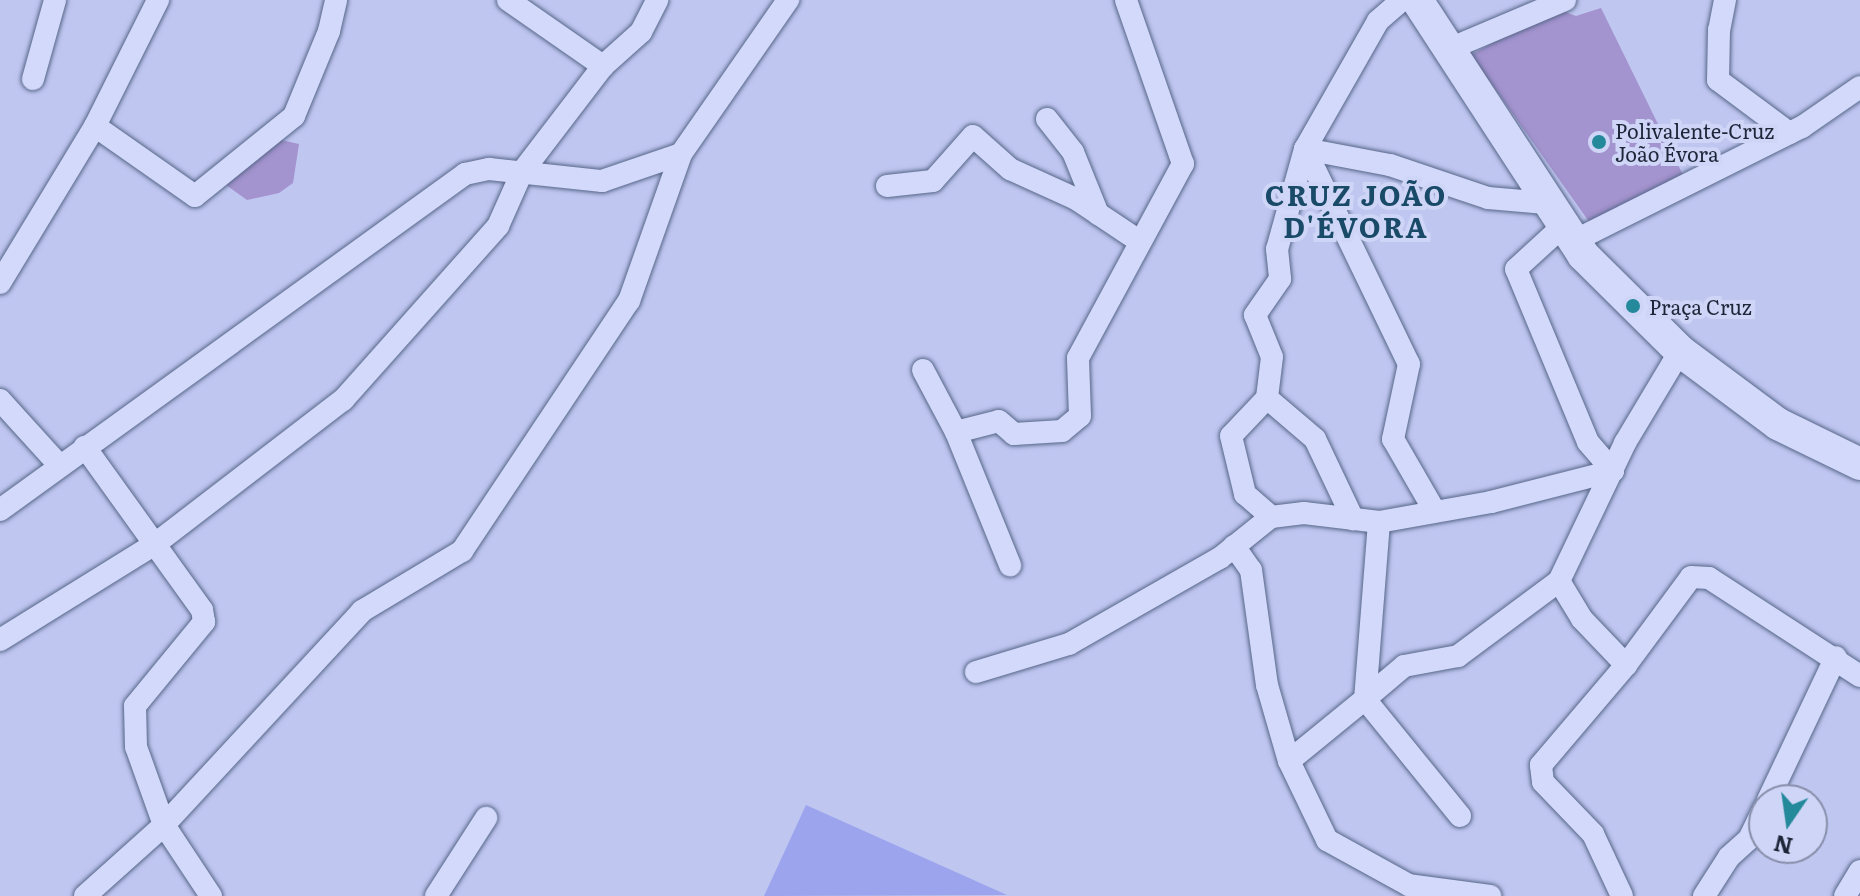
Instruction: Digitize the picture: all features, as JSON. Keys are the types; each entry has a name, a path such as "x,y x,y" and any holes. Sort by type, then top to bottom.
{"street":[{"path":"33,79 55,0"},
{"path":"0,283 95,126 158,0"},
{"path":"95,126 195,196 294,116 329,31 336,0"},
{"path":"508,0 603,66"},
{"path":"0,640 155,544 343,400 498,226 522,172 603,66 641,32 657,0"},
{"path":"85,896 164,825 362,611 462,551 629,301 681,154 788,0"},
{"path":"956,432 999,421 1014,434 1062,431 1080,416 1078,358 1139,241 1180,173 1184,154 1126,0"},
{"path":"1271,517 1245,494 1231,436 1267,398 1272,357 1255,315 1280,279 1277,249 1305,149 1378,21 1402,0"},
{"path":"1417,0 1561,223 1680,351 1778,424 1860,464"},
{"path":"1449,49 1565,0"},
{"path":"1725,0 1719,30 1718,80 1789,133"},
{"path":"1613,471 1588,442 1516,269 1561,223 1789,133 1860,87"},
{"path":"1047,119 1073,152 1098,214"},
{"path":"887,186 933,181 973,136 1010,169 1098,214 1139,241"},
{"path":"1305,149 1390,165 1561,223"},
{"path":"1305,149 1409,364 1393,439 1434,510"},
{"path":"0,510 465,174 489,169 602,181 681,154"},
{"path":"1289,761 1404,666 1458,656 1559,581 1613,471 1680,351"},
{"path":"923,370 956,432 1010,565"},
{"path":"1267,398 1315,439 1353,519"},
{"path":"0,400 59,465"},
{"path":"85,447 202,610 204,622 135,706 136,747 164,825 211,896"},
{"path":"976,672 1069,644 1234,546 1271,517 1304,513 1379,522 1491,502 1613,471"},
{"path":"1379,522 1365,699 1460,816"},
{"path":"1234,546 1251,570 1267,685 1289,761 1327,840 1409,885 1490,896"},
{"path":"1622,896 1593,834 1543,782 1541,765 1626,665 1691,577 1709,578 1836,657 1860,676"},
{"path":"1559,581 1582,619 1626,665"},
{"path":"1776,784 1836,657"},
{"path":"436,896 486,818"},
{"path":"1704,896 1729,857 1748,840"},
{"path":"1845,896 1860,871"}],"shaded area":[{"name":"Polivalente-Cruz João Évora","path":"1555,8 1576,16 1601,8 1683,175 1590,223 1471,55"},
{"path":"281,140 299,144 293,183 279,193 247,200 226,185"}],"sand":[{"path":"806,805 1007,895 764,896"}],"place":[{"name":"Polivalente-Cruz João Évora","path":"1599,142"},
{"name":"Praça Cruz","path":"1633,306"}],"district":[{"name":"CRUZ JOÃO D'ÉVORA","path":"1356,210"}]}
